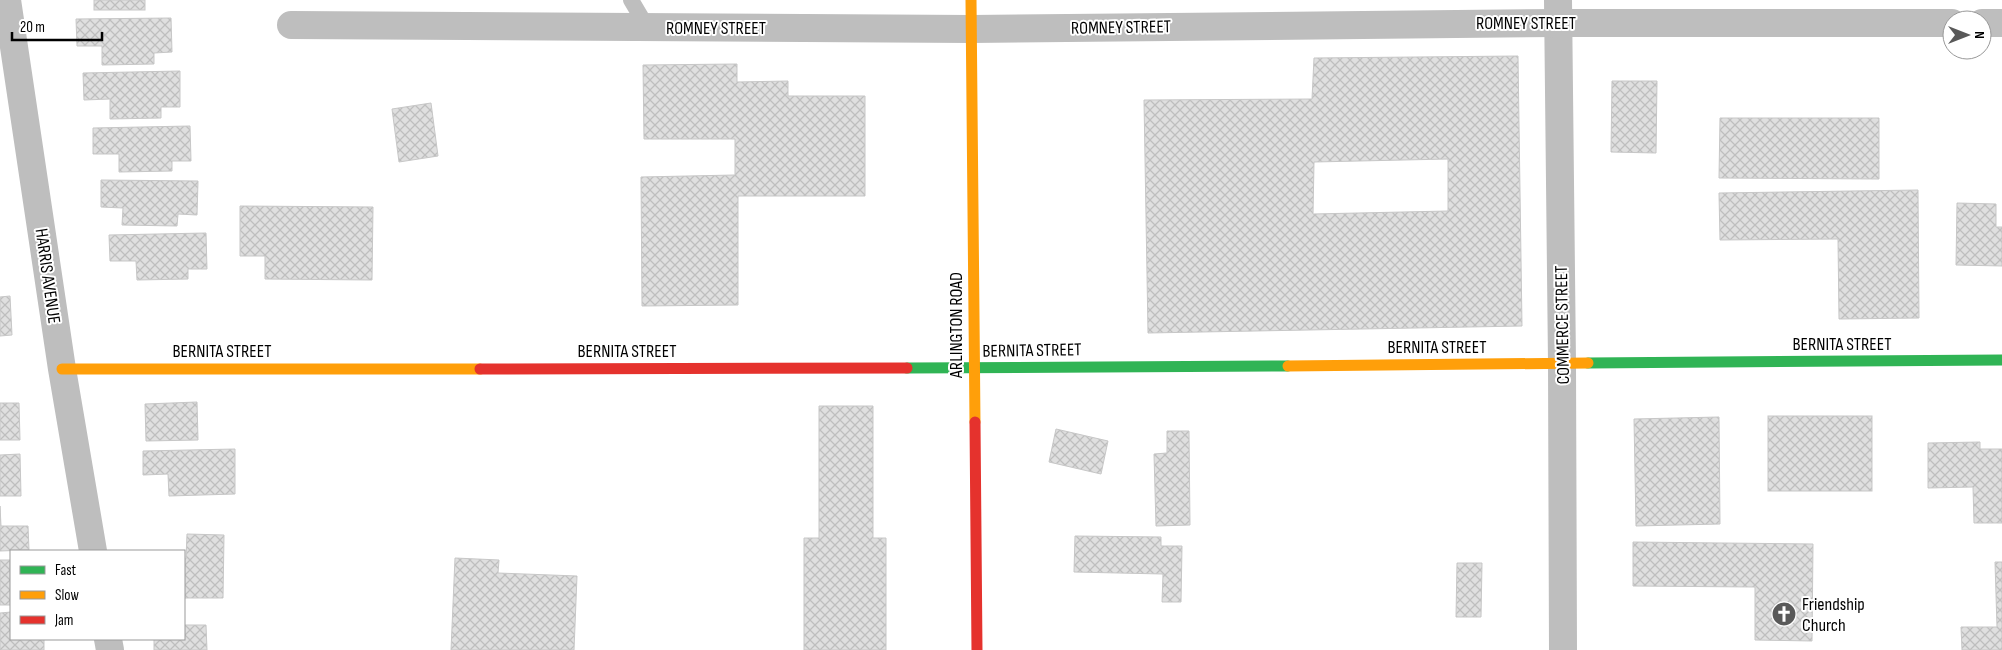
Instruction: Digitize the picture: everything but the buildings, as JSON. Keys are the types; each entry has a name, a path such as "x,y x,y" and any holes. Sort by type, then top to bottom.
{"street":[{"name":"HARRIS AVENUE","path":"7,0 62,369 93,550"},
{"name":"ARLINGTON ROAD","path":"971,0 977,650"},
{"name":"ROMNEY STREET","path":"291,26 971,29 1558,11 1942,23"},
{"name":"COMMERCE STREET","path":"1558,11 1563,650"},
{"name":"BERNITA STREET","path":"62,369 973,368 2002,360"}],"lane":[{"path":"631,0 647,27"}],"traffic: fast":[{"path":"1588,363 2002,360"},
{"path":"907,368 1288,366"}],"traffic: slow":[{"path":"971,0 975,422"},
{"path":"1288,366 1588,363"},
{"path":"62,369 480,369"}],"traffic: jam":[{"path":"480,369 907,368"},
{"path":"975,422 977,650"}],"place":[{"name":"Friendship Church","path":"1784,614"}]}
